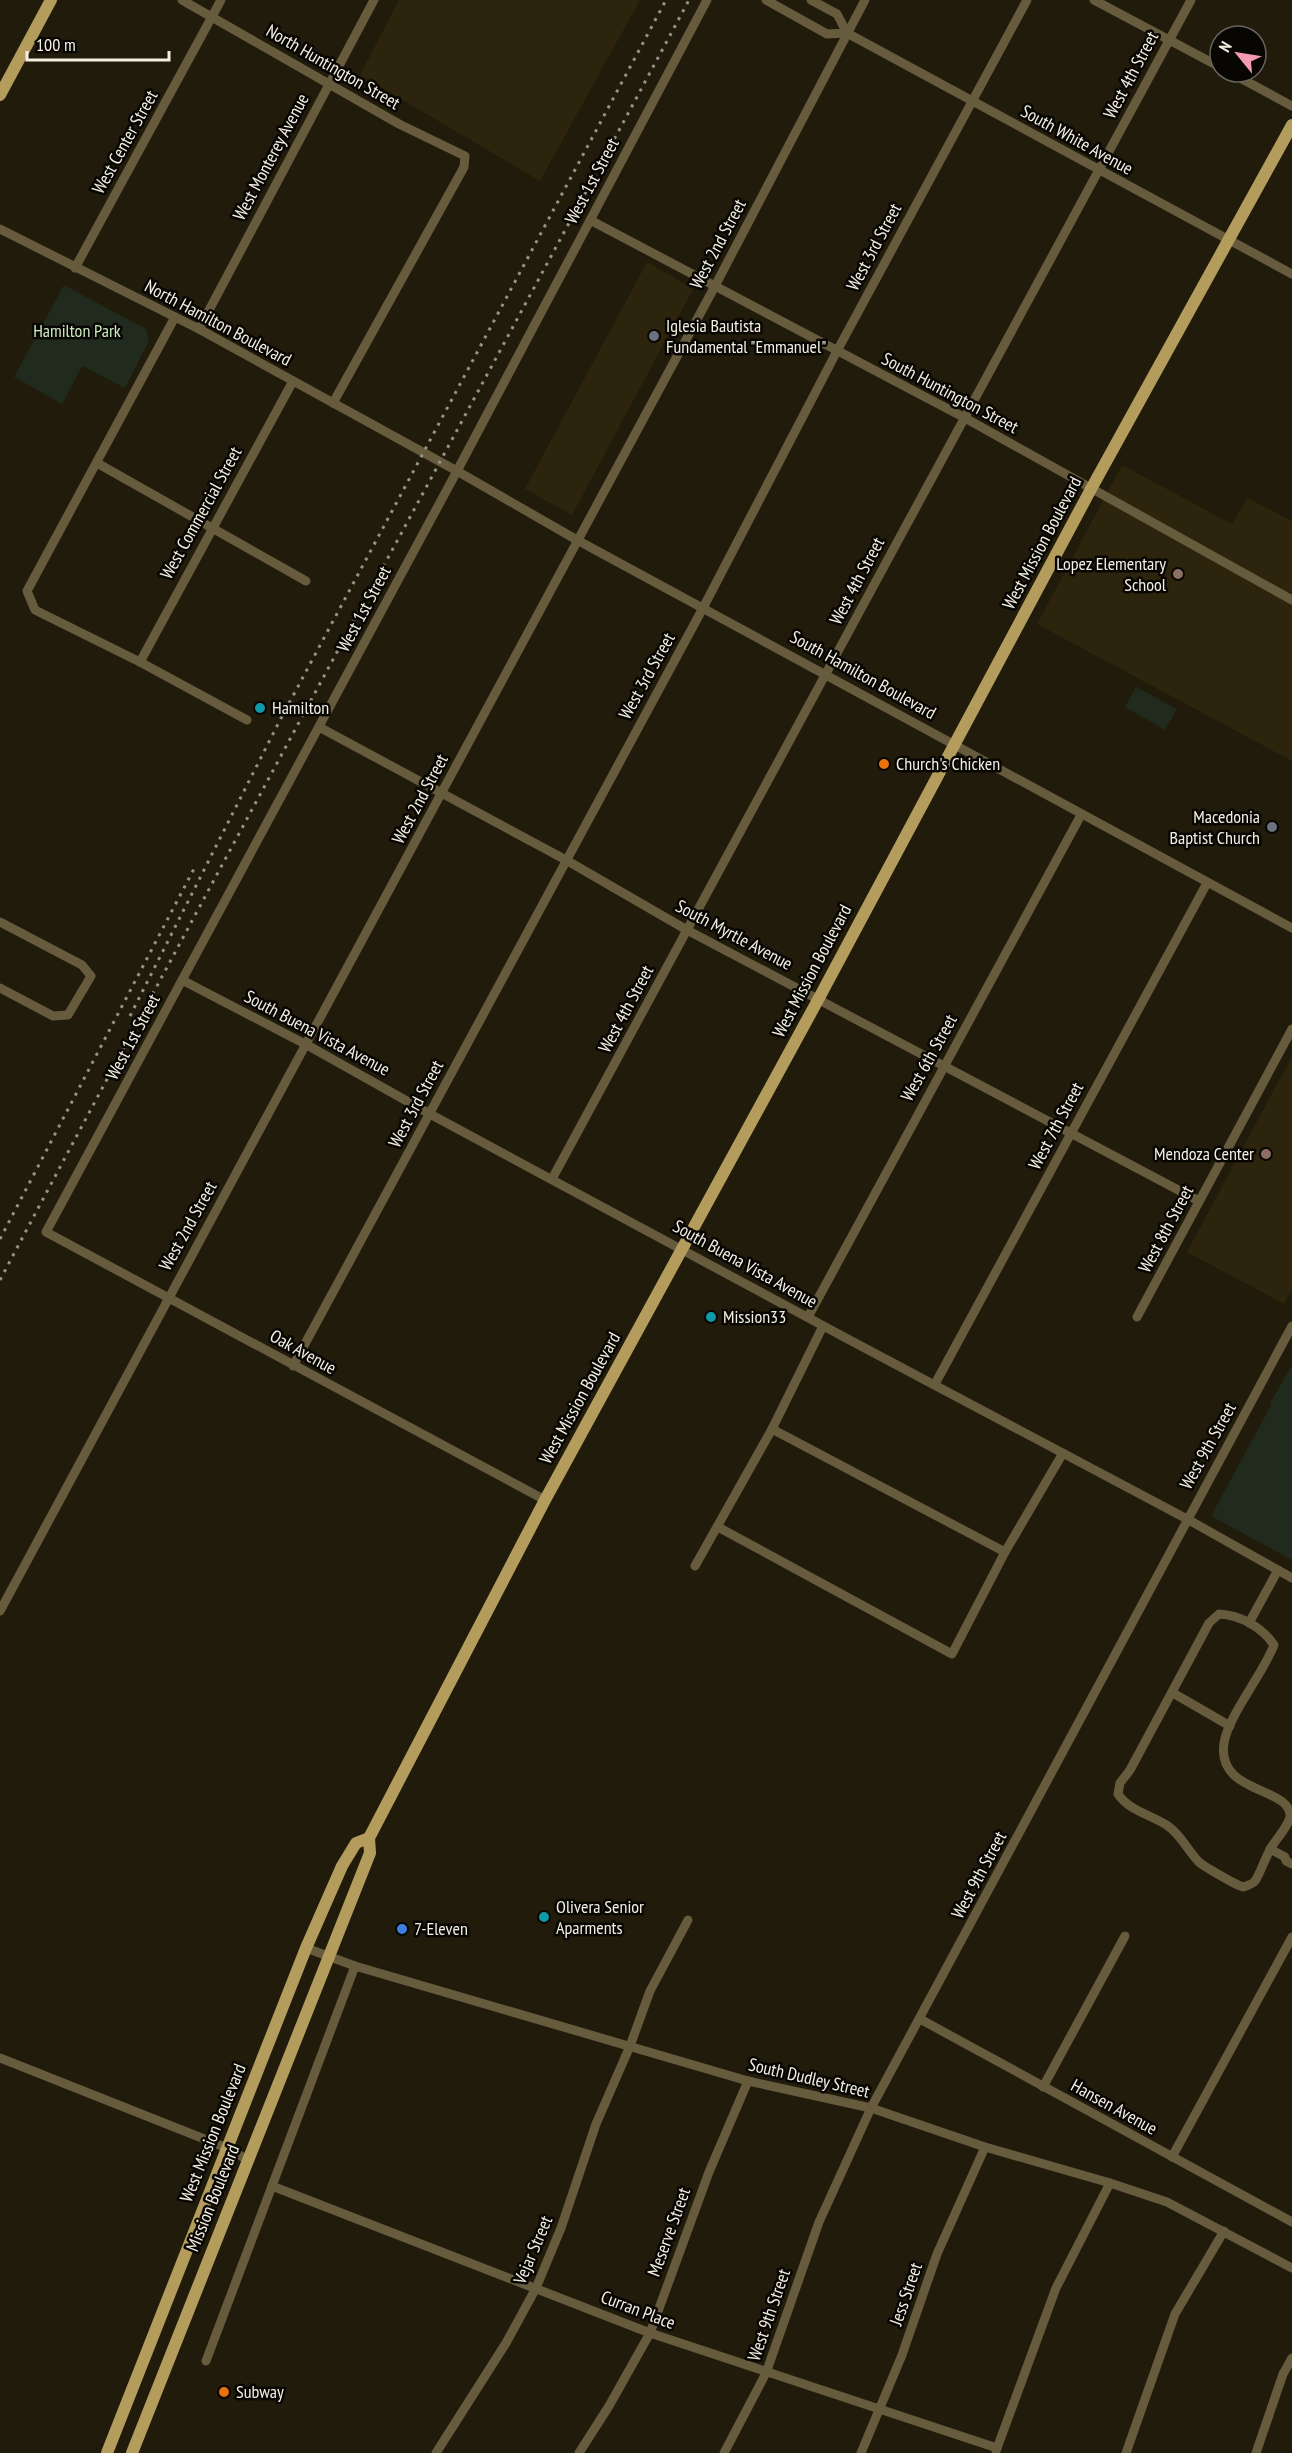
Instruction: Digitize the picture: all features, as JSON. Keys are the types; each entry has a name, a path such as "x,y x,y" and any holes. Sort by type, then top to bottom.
{"main road":[{"path":"0,94 51,0"},
{"name":"West Mission Boulevard","path":"328,1956 370,1853 369,1838 545,1500 819,998 1091,489 1292,125"},
{"name":"West Mission Boulevard","path":"107,2453 306,1948 342,1866 356,1843 369,1838"},
{"name":"Mission Boulevard","path":"132,2453 328,1956"}],"street":[{"name":"North Huntington Street","path":"182,0 399,124 465,156 465,161 333,403"},
{"name":"West Center Street","path":"75,268 221,0"},
{"name":"West Monterey Avenue","path":"200,329 328,83 374,0"},
{"name":"West 1st Street","path":"46,1232 457,471 707,0"},
{"name":"South White Avenue","path":"766,0 827,34 847,33 1292,274"},
{"name":"South White Avenue","path":"811,0 837,14 847,33"},
{"name":"West 2nd Street","path":"0,1611 715,286 865,0"},
{"name":"West 3rd Street","path":"292,1366 703,608 837,351 1027,0"},
{"path":"1094,0 1208,61"},
{"name":"West 4th Street","path":"552,1179 1191,0"},
{"path":"1251,84 1292,106"},
{"name":"South Huntington Street","path":"590,220 964,418 1292,600"},
{"name":"North Hamilton Boulevard","path":"0,230 200,329 419,450"},
{"path":"175,317 27,591 29,602 35,610 140,662 247,720"},
{"name":"West Commercial Street","path":"140,662 212,526 293,381"},
{"name":"South Hamilton Boulevard","path":"419,450 577,540 1081,815 1292,927"},
{"path":"97,463 306,581"},
{"name":"South Myrtle Avenue","path":"319,727 566,860 687,930 1199,1201"},
{"name":"West 6th Street","path":"808,1317 1081,815"},
{"name":"West 7th Street","path":"935,1384 1207,883"},
{"path":"0,922 82,965 91,976 68,1014 53,1016 0,988"},
{"name":"South Buena Vista Avenue","path":"182,980 307,1045 823,1326 1187,1519 1292,1578"},
{"name":"West 8th Street","path":"1137,1317 1292,1029"},
{"name":"Oak Avenue","path":"46,1232 545,1500"},
{"path":"695,1566 772,1429 823,1326"},
{"name":"West 9th Street","path":"724,2453 766,2373 819,2222 871,2108 1292,1326"},
{"path":"772,1429 1005,1552"},
{"path":"718,1527 952,1654 1005,1552 1063,1453"},
{"path":"1249,1623 1278,1570"},
{"path":"1219,1614 1231,1614 1249,1623 1267,1634 1274,1645 1230,1726 1224,1743 1225,1762 1231,1774 1265,1793 1281,1798 1289,1806 1290,1818 1270,1849 1255,1882 1243,1887 1233,1884 1200,1864 1170,1827 1125,1804 1118,1794 1120,1783 1130,1770 1173,1693 1209,1623 1219,1614"},
{"path":"1173,1693 1230,1726"},
{"path":"1270,1849 1290,1859"},
{"name":"Vejar Street","path":"436,2453 506,2343 536,2288 561,2228 596,2124 630,2046 650,1991 688,1920"},
{"path":"1043,2087 1125,1936"},
{"path":"1172,2157 1292,1937"},
{"name":"South Dudley Street","path":"306,1948 355,1966 748,2081 871,2108 985,2147 1110,2183 1167,2202 1292,2268"},
{"path":"206,2361 355,1966"},
{"name":"Hansen Avenue","path":"920,2019 1292,2222"},
{"path":"0,2058 227,2148 248,2160"},
{"name":"Meserve Street","path":"579,2453 609,2406 650,2333 709,2172 748,2081"},
{"name":"Jess Street","path":"861,2453 881,2410 938,2254 985,2147"},
{"path":"996,2451 1056,2288 1110,2183"},
{"name":"Curran Place","path":"272,2186 650,2333 996,2451"},
{"path":"1126,2453 1175,2314 1224,2231"},
{"path":"1256,2453 1283,2374 1292,2358"}],"shaded area":[{"path":"399,0 640,0 540,181 360,75"},
{"path":"647,262 693,289 572,515 525,489"},
{"name":"Lopez Elementary School","path":"1122,465 1232,524 1247,498 1292,521 1292,761 1037,624"},
{"name":"Mendoza Center","path":"1292,1056 1292,1289 1284,1304 1187,1252"}],"green space":[{"name":"Hamilton Park","path":"64,285 146,329 149,341 125,388 82,366 62,404 14,377"},
{"path":"1136,687 1177,709 1165,730 1125,707"},
{"path":"1292,1365 1292,1560 1211,1516"}],"railway":[{"path":"130,1016 280,720 666,0"},
{"path":"0,1280 689,0"},
{"path":"0,1239 196,865"}],"place":[{"name":"Iglesia Bautista Fundamental \"Emmanuel\"","path":"654,336"},
{"name":"Lopez Elementary School","path":"1178,574"},
{"name":"Hamilton","path":"260,708"},
{"name":"Church's Chicken","path":"884,764"},
{"name":"Macedonia Baptist Church","path":"1272,827"},
{"name":"Mendoza Center","path":"1266,1154"},
{"name":"Mission33","path":"711,1317"},
{"name":"Olivera Senior Aparments","path":"544,1917"},
{"name":"7-Eleven","path":"402,1929"},
{"name":"Subway","path":"224,2392"}]}
